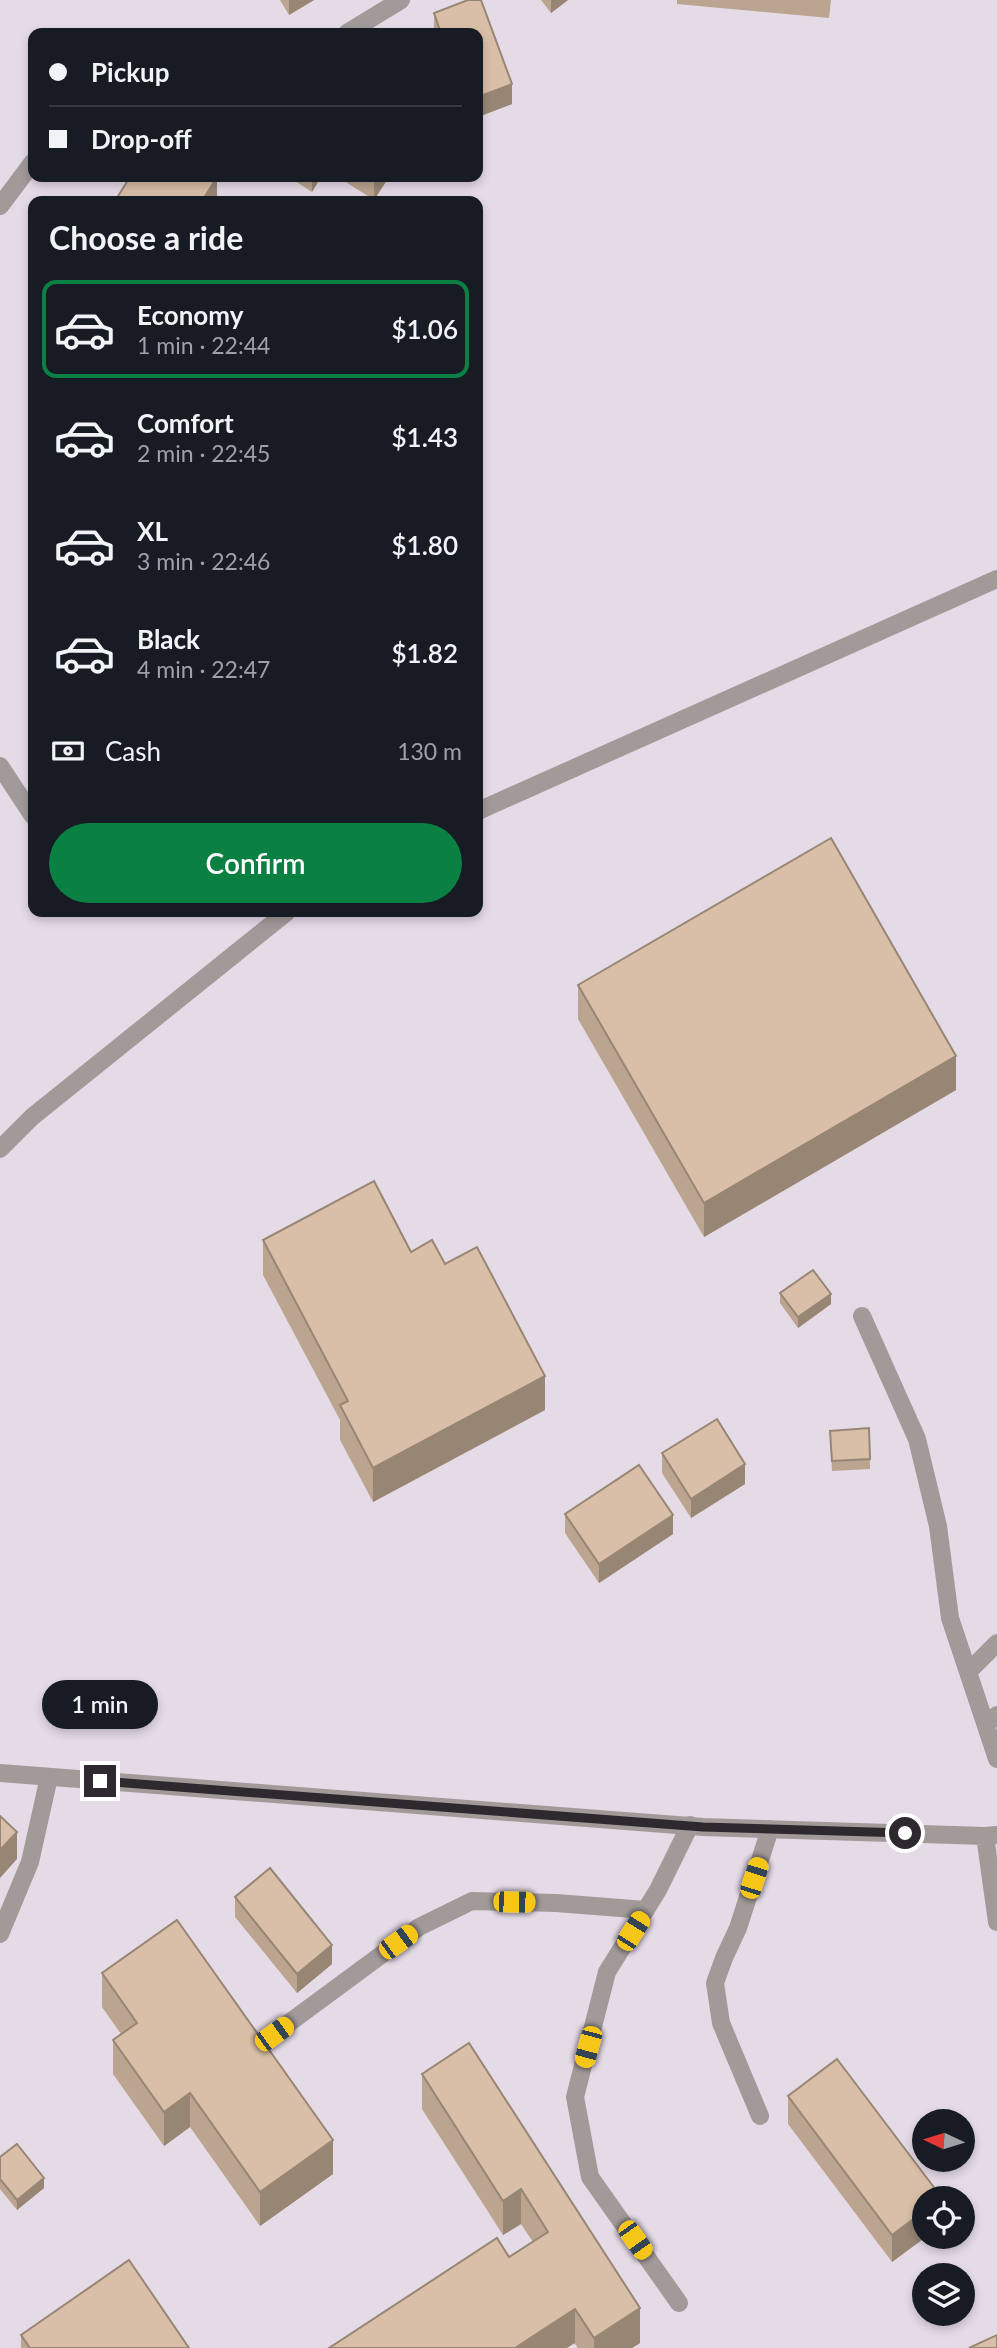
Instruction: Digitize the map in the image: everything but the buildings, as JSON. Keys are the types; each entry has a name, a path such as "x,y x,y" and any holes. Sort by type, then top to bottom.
{"street":[{"path":"355,28 401,0"},
{"path":"0,206 28,169"},
{"path":"483,809 997,579"},
{"path":"0,765 28,808"},
{"path":"0,1149 32,1117 281,917"},
{"path":"862,1316 917,1439 938,1526 950,1618 968,1672 991,1720 997,1759"},
{"path":"968,1672 997,1643"},
{"path":"0,1773 690,1825 991,1836 997,1922"},
{"path":"0,1934 30,1862 50,1777"},
{"path":"679,2303 590,2177 575,2097 607,1972 658,1890 690,1825"},
{"path":"760,2116 721,2023 715,1983 738,1928 770,1829"},
{"path":"274,2034 419,1927 472,1901 556,1902 646,1910"}],"route":[{"path":"100,1781 703,1827 905,1833"}]}
